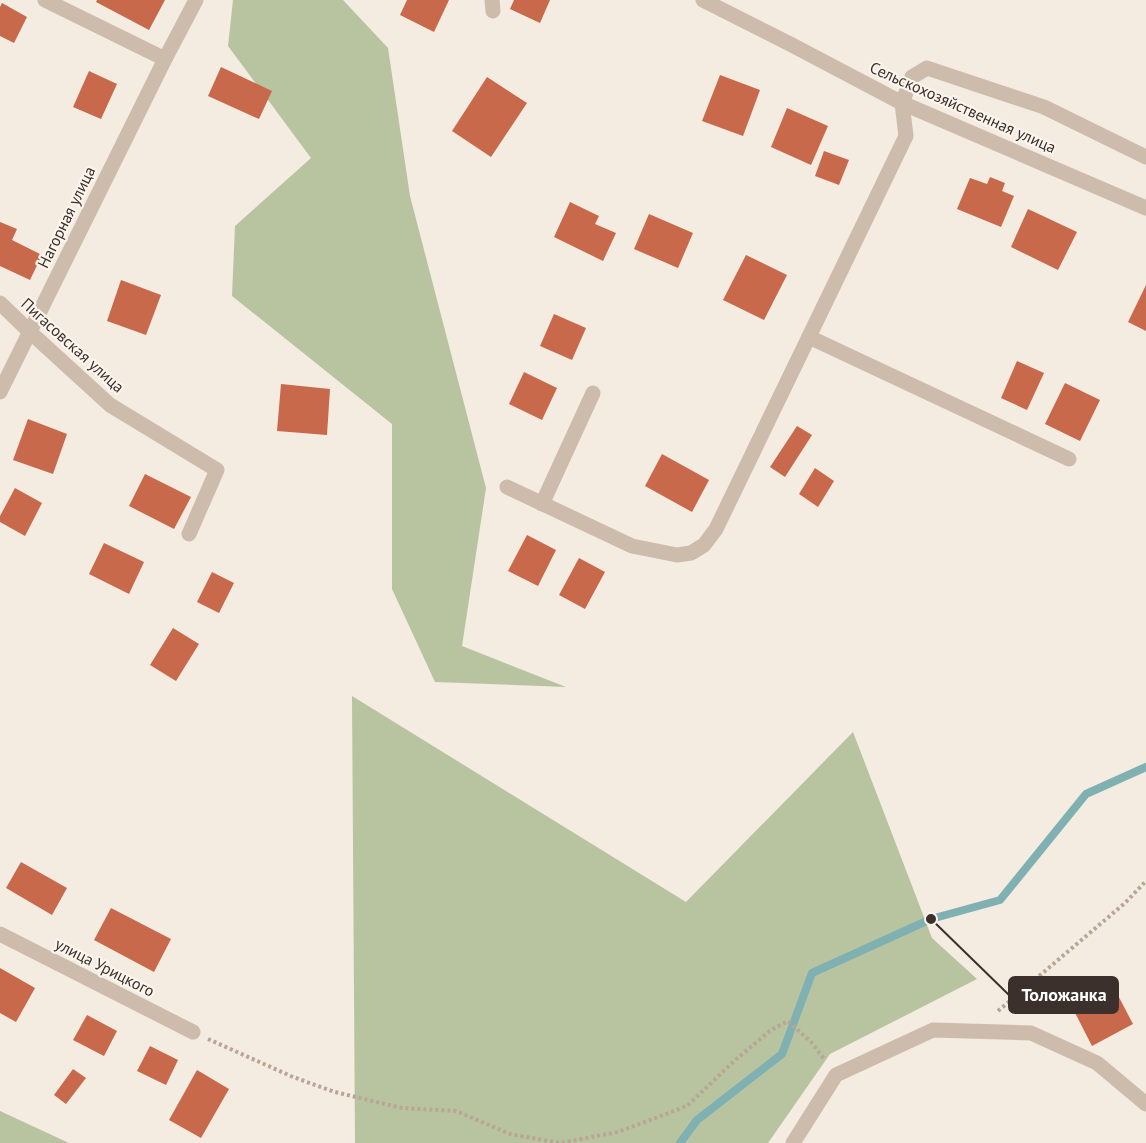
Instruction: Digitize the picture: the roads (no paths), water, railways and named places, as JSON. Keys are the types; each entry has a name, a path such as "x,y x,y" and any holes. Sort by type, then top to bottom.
{"street":[{"path":"45,0 165,58"},
{"name":"Нагорная улица","path":"0,392 196,0"},
{"name":"Сельскохозяйственная улица","path":"703,0 902,103 1146,208"},
{"path":"507,487 632,546 677,555 691,553 704,545 716,529 906,136 902,103 912,77 927,68 1044,107 1146,157"},
{"name":"Пигасовская улица","path":"0,303 110,405 217,470 189,534"},
{"path":"809,337 1069,459"},
{"path":"542,504 593,393"},
{"name":"улица Урицкого","path":"0,934 193,1032"},
{"path":"793,1143 836,1075 933,1030 1031,1033 1097,1063 1146,1104"}],"waterway":[{"path":"680,1143 697,1120 782,1054 812,973 931,919 1000,900 1086,794 1146,767"}],"place":[{"name":"Толожанка","path":"931,919"}]}
